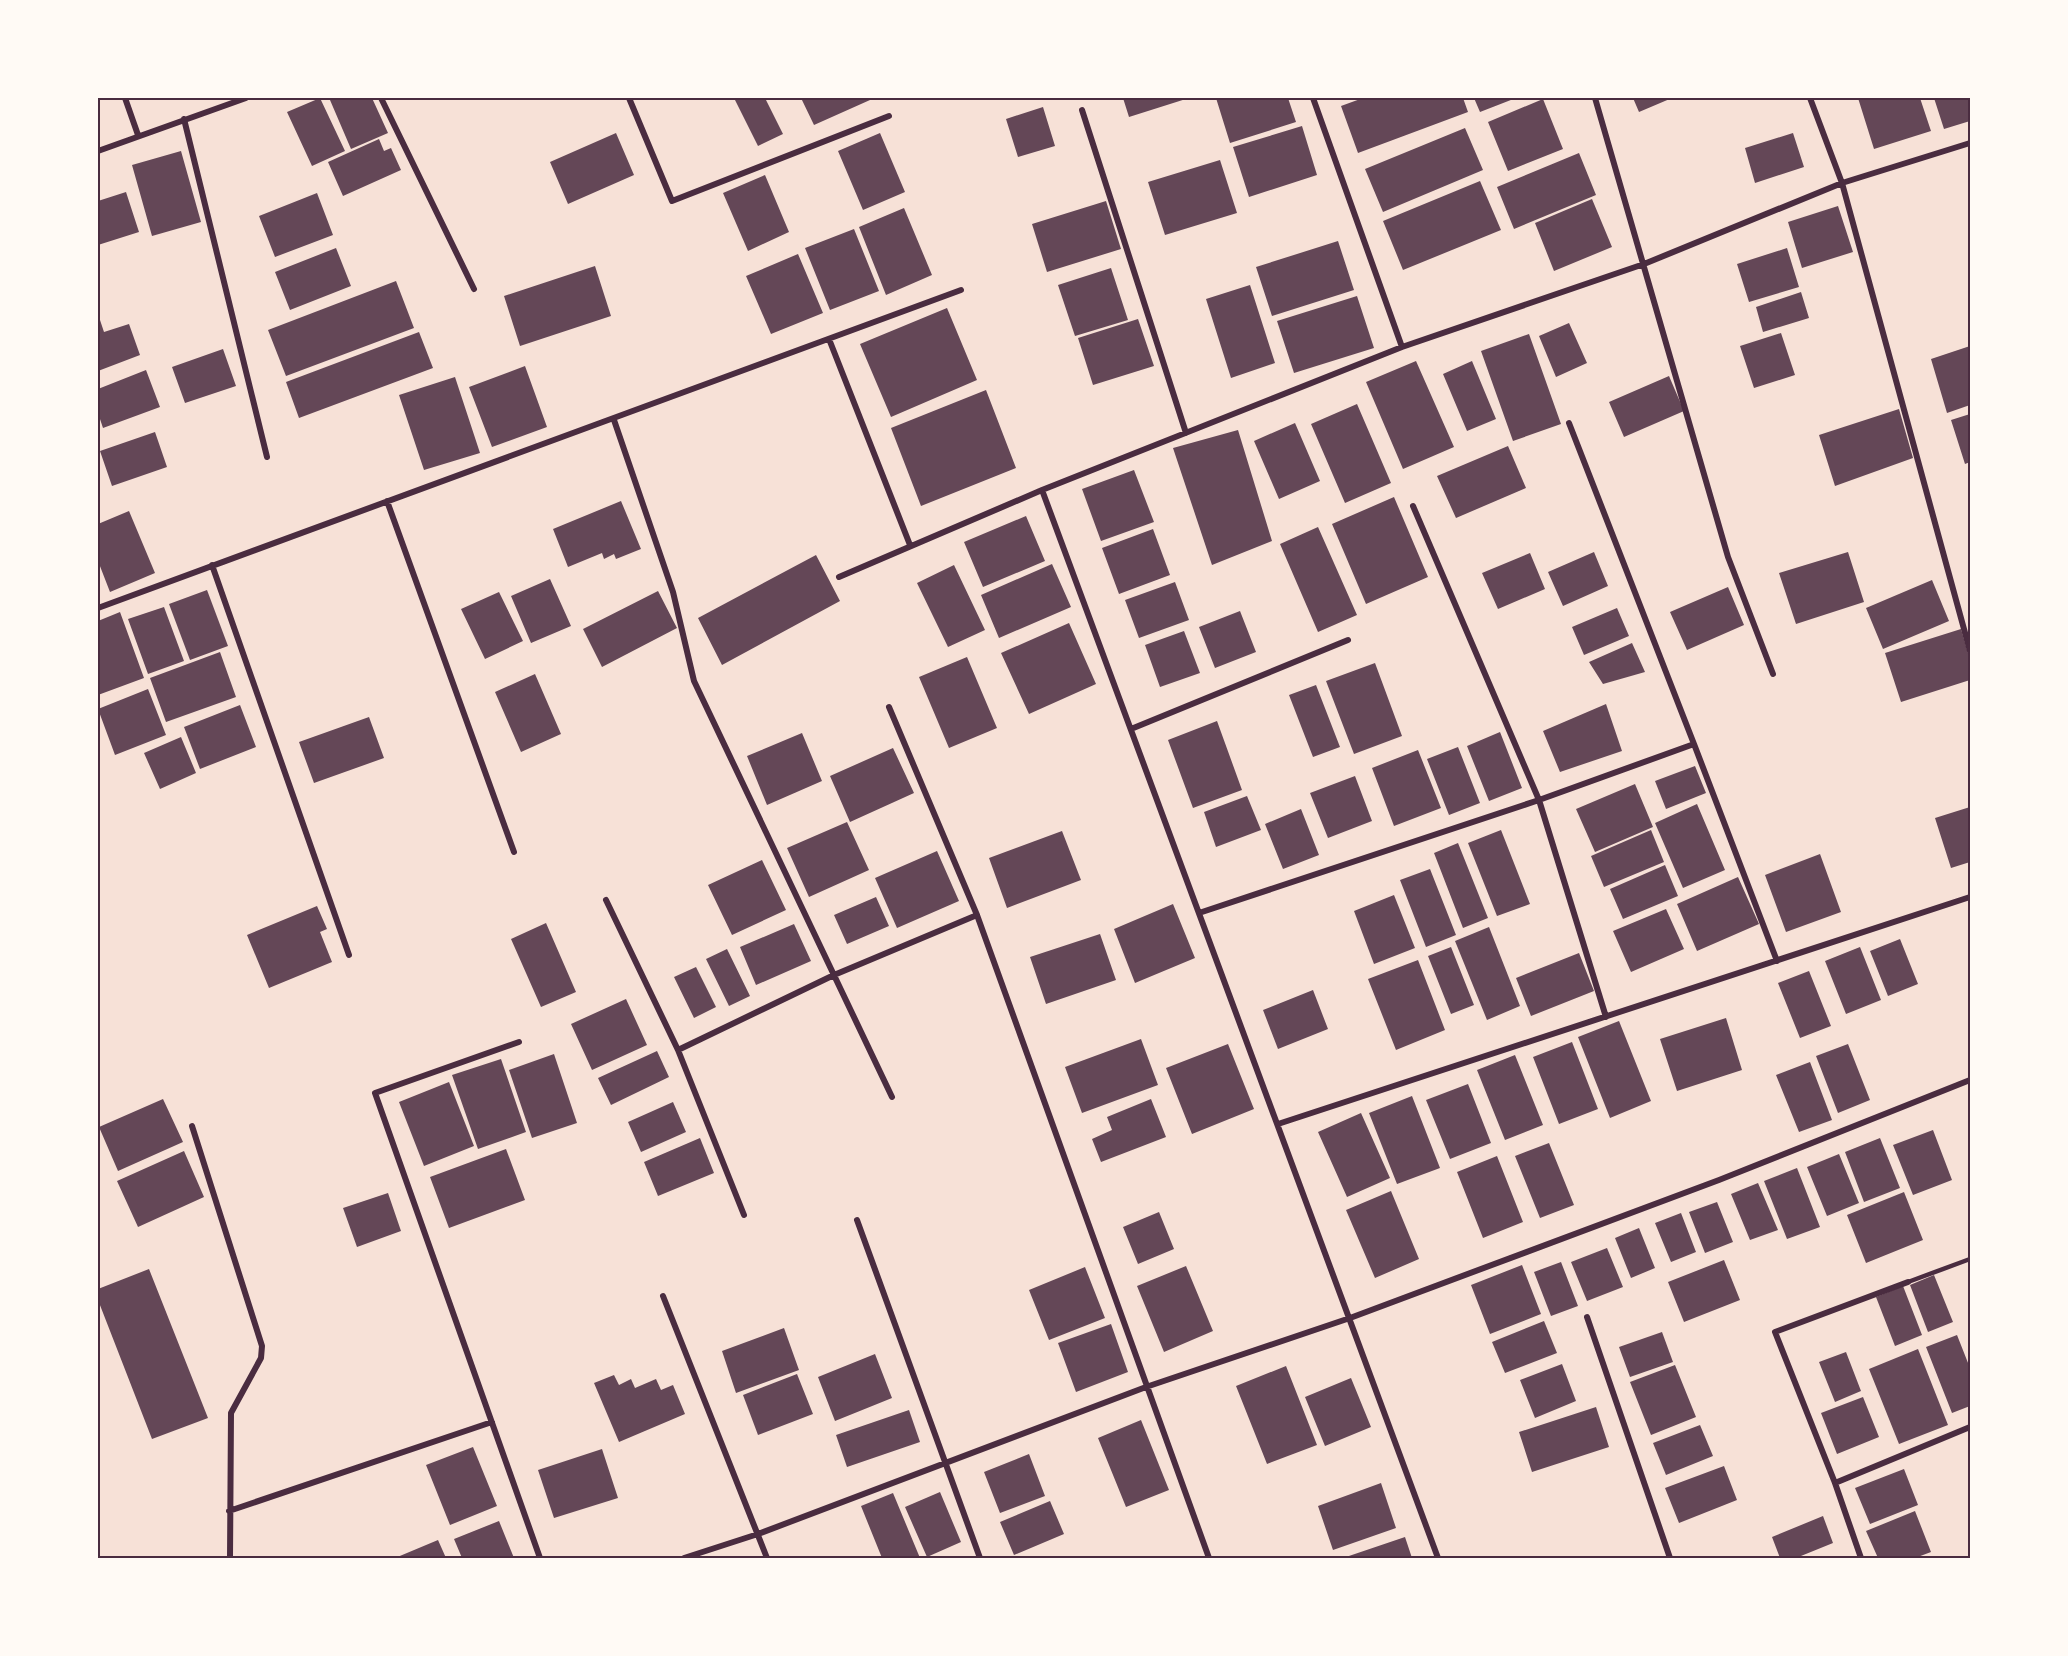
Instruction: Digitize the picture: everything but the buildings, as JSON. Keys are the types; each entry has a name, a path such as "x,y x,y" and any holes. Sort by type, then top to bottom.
{"street":[{"path":"125,98 138,135"},
{"path":"98,151 246,98"},
{"path":"381,98 474,290"},
{"path":"629,98 672,201 889,116"},
{"path":"1313,98 1402,347"},
{"path":"1595,98 1728,557 1773,674"},
{"path":"1810,98 1842,183 1971,651"},
{"path":"1082,110 1186,433"},
{"path":"184,119 267,457"},
{"path":"839,577 1042,490 1402,347 1644,264 1842,183 1971,143"},
{"path":"98,608 614,420 961,290"},
{"path":"830,339 910,545"},
{"path":"614,420 673,592 694,681 892,1097"},
{"path":"1569,423 1777,960"},
{"path":"1042,490 1438,1558"},
{"path":"387,501 514,852"},
{"path":"1413,506 1539,800 1606,1017"},
{"path":"212,565 350,955"},
{"path":"1131,729 1347,640"},
{"path":"889,707 977,915 1209,1558"},
{"path":"1199,913 1539,800 1694,744"},
{"path":"1278,1124 1971,897"},
{"path":"606,900 678,1050 744,1215"},
{"path":"678,1050 834,975 977,915"},
{"path":"519,1042 375,1093 540,1558"},
{"path":"684,1558 758,1534 944,1461 1146,1386 1350,1318 1719,1180 1971,1080"},
{"path":"192,1126 262,1346 261,1358 231,1413 230,1558"},
{"path":"857,1220 980,1558"},
{"path":"1861,1558 1835,1484 1774,1332 1908,1282"},
{"path":"663,1296 767,1558"},
{"path":"1587,1317 1670,1558"},
{"path":"229,1511 492,1422"},
{"path":"1835,1484 1971,1427"}],"lane":[{"path":"1908,1282 1971,1259"}]}
